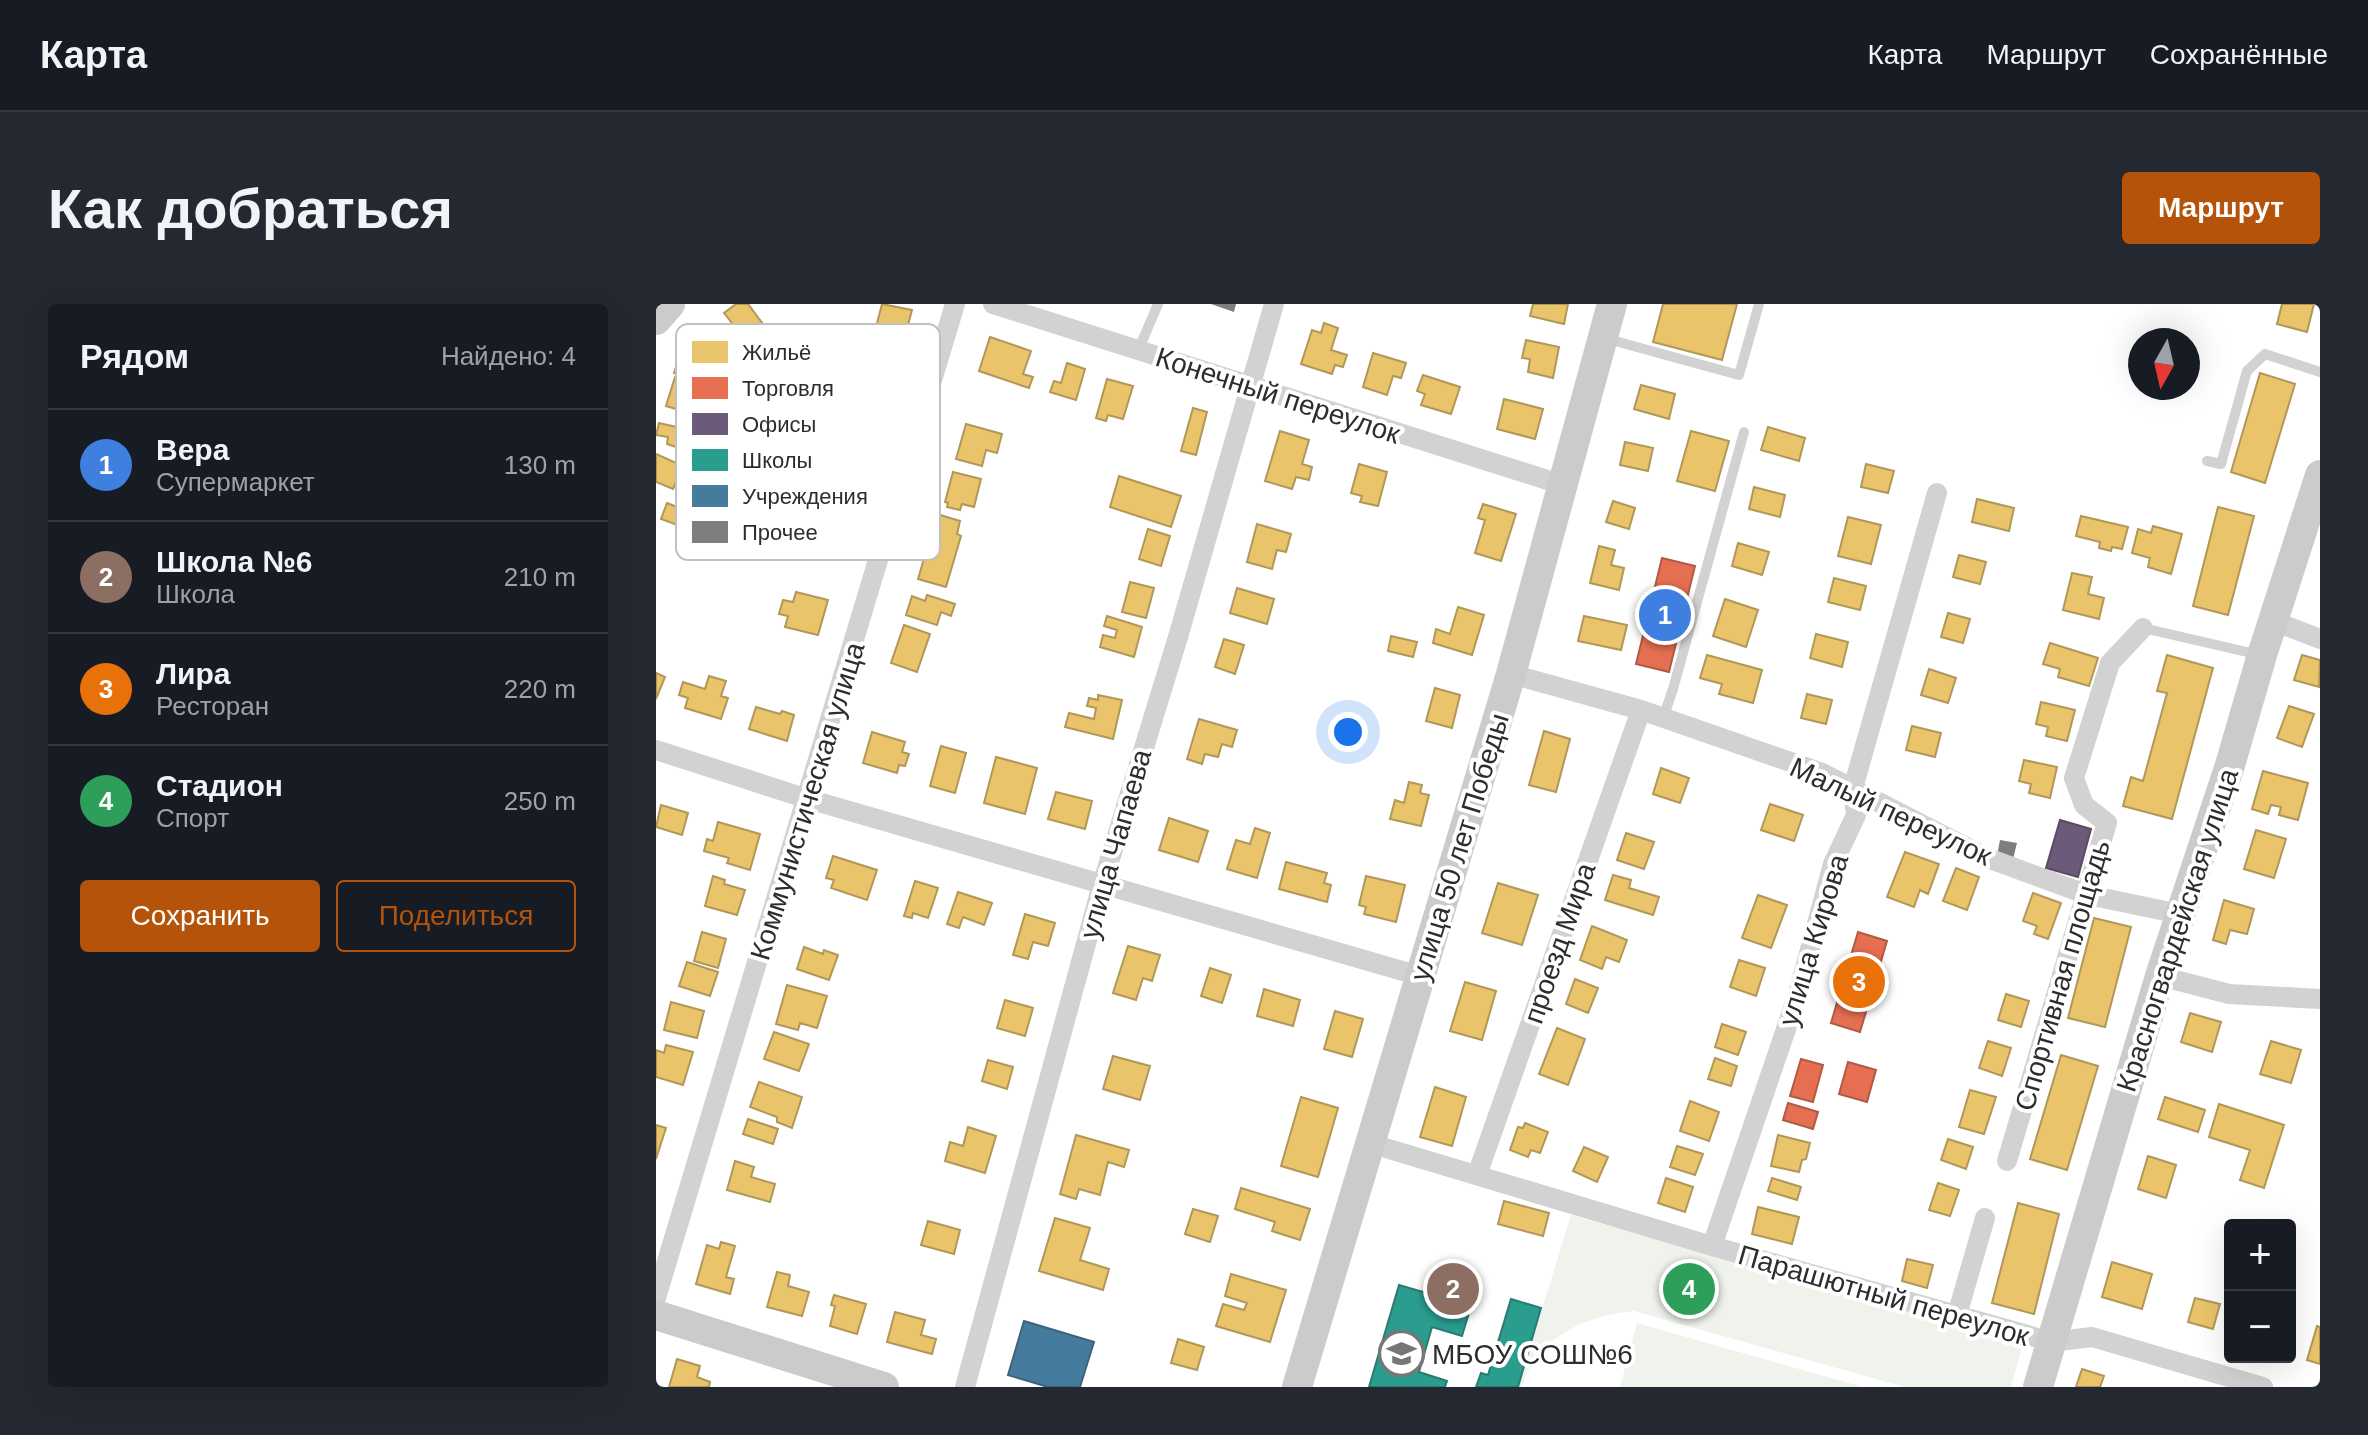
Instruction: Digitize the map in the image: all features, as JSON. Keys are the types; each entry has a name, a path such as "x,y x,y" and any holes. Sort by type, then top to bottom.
{"street":[{"path":"656,305 662,304"},
{"path":"656,320 670,304"},
{"name":"Коммунистическая улица","path":"940,355 955,304"},
{"name":"Конечный переулок","path":"993,304 1563,485"},
{"name":"улица Чапаева","path":"965,1387 1102,885 1178,637 1274,304"},
{"name":"улица 50 лет Победы","path":"1297,1387 1511,674 1612,304"},
{"name":"Красногвардейская улица","path":"2038,1387 2160,976 2230,765 2320,475"},
{"name":"улица Кирова","path":"1712,1246 1798,994 1833,864 1856,815 1853,788 1937,493"},
{"name":"Коммунистическая улица","path":"656,1298 879,560"},
{"path":"2274,621 2320,639"},
{"name":"Спортивная площадь","path":"2007,1161 2107,823 2084,805 2074,778 2110,663 2143,628"},
{"name":"Малый переулок","path":"1511,674 1641,710 1822,773 1985,857 2088,895 2180,914"},
{"name":"проезд Мира","path":"1477,1175 1641,710"},
{"path":"656,750 808,799 1420,976"},
{"path":"2160,976 2229,994 2320,999"},
{"name":"Парашютный переулок","path":"1369,1143 1712,1246 2052,1342 2092,1337 2263,1387"},
{"path":"1957,1315 1985,1218"},
{"path":"656,1315 884,1387"}],"lane":[{"path":"1138,351 1158,304"},
{"path":"1603,338 1739,375 1759,304"},
{"path":"2207,461 2221,464 2247,371 2265,354 2320,372"},
{"path":"1663,718 1744,432"},
{"path":"2143,628 2262,655"}],"shaded area":[{"path":"1571,1215 2023,1343 2011,1387 1904,1387 1634,1311 1599,1318 1566,1332 1539,1355 1522,1387 1518,1387"},
{"path":"1637,1323 1863,1387 1620,1387"}],"building: Жильё":[{"path":"736,304 748,304 763,324 733,324 724,313"},
{"path":"882,304 912,310 908,324 877,324"},
{"path":"1533,304 1568,304 1564,324 1530,316"},
{"path":"1663,304 1737,304 1722,360 1653,342"},
{"path":"2282,304 2314,304 2307,332 2277,324"},
{"path":"1324,323 1338,328 1331,350 1347,355 1343,367 1335,365 1332,374 1301,364 1312,330 1321,333"},
{"path":"990,337 1031,351 1023,374 1033,377 1029,388 979,371"},
{"path":"1526,340 1559,347 1553,378 1528,372 1530,359 1522,358"},
{"path":"1373,353 1406,363 1401,378 1393,376 1387,395 1363,387"},
{"path":"1067,363 1085,369 1076,400 1050,392 1054,381 1061,383"},
{"path":"2260,373 2295,384 2265,483 2231,472"},
{"path":"1423,375 1460,387 1451,414 1421,405 1425,394 1417,391"},
{"path":"675,377 676,409 666,406"},
{"path":"1107,379 1133,386 1123,419 1108,415 1106,421 1096,418"},
{"path":"1641,385 1675,394 1669,419 1634,409"},
{"path":"1504,399 1543,409 1535,439 1497,429"},
{"path":"1193,408 1207,412 1196,455 1181,451"},
{"path":"659,423 676,427 676,447 667,444 668,437 656,435"},
{"path":"966,424 1002,434 997,453 986,450 982,466 956,459"},
{"path":"1768,427 1805,438 1799,461 1761,450"},
{"path":"1280,431 1309,440 1302,464 1312,467 1309,480 1296,477 1292,489 1265,481"},
{"path":"1691,431 1729,441 1715,491 1677,481"},
{"path":"1625,442 1653,448 1648,471 1620,465"},
{"path":"656,454 676,463 676,482 673,489 656,482"},
{"path":"1359,464 1387,472 1378,506 1360,502 1362,496 1351,493"},
{"path":"1866,464 1894,471 1888,493 1861,487"},
{"path":"953,472 981,479 974,507 962,504 960,510 947,507 948,503 945,502"},
{"path":"1119,476 1181,496 1171,527 1110,507"},
{"path":"1754,487 1785,495 1780,517 1749,509"},
{"path":"1977,499 2014,508 2009,531 1972,522"},
{"path":"1613,501 1635,508 1629,529 1606,522"},
{"path":"667,503 676,507 676,525 661,519"},
{"path":"1483,504 1516,514 1501,561 1475,553 1485,520 1478,518"},
{"path":"2218,507 2254,516 2228,615 2193,606"},
{"path":"940,515 960,521 957,534 961,536 946,587 918,579 924,560 940,560"},
{"path":"2081,516 2128,527 2122,549 2112,547 2111,551 2099,548 2100,542 2076,536"},
{"path":"1848,517 1881,525 1871,564 1838,556"},
{"path":"1257,524 1291,534 1286,552 1277,550 1272,569 1247,562"},
{"path":"2153,526 2182,534 2171,574 2148,567 2150,558 2132,553 2138,529 2151,533"},
{"path":"1148,529 1170,536 1161,566 1139,559"},
{"path":"1738,543 1769,552 1762,575 1732,566"},
{"path":"1599,546 1615,550 1611,565 1624,568 1619,590 1590,583"},
{"path":"1959,555 1986,562 1980,584 1953,577"},
{"path":"2072,573 2092,577 2088,594 2104,598 2099,619 2063,610"},
{"path":"1834,578 1866,586 1860,610 1828,602"},
{"path":"1130,582 1154,588 1146,618 1122,612"},
{"path":"1237,588 1274,599 1267,624 1230,613"},
{"path":"796,592 828,600 818,635 785,627 788,616 779,614 783,600 793,602"},
{"path":"927,595 955,604 951,616 941,612 937,625 906,615 912,596 925,601"},
{"path":"1725,599 1758,610 1746,647 1713,636"},
{"path":"1458,607 1484,615 1472,655 1433,643 1436,629 1450,634"},
{"path":"1948,613 1970,619 1963,643 1941,637"},
{"path":"1107,616 1142,627 1134,657 1100,647 1103,635 1115,638 1117,630 1104,626"},
{"path":"1584,616 1627,625 1621,650 1578,641"},
{"path":"904,625 930,634 917,672 891,663"},
{"path":"1816,634 1848,642 1842,667 1810,658"},
{"path":"1391,636 1417,642 1413,657 1388,651"},
{"path":"1224,639 1244,645 1235,674 1215,667"},
{"path":"2050,643 2098,658 2089,686 2058,677 2060,669 2043,664"},
{"path":"1707,655 1762,670 1753,703 1719,694 1722,684 1700,678"},
{"path":"2167,655 2213,668 2172,819 2123,806 2131,777 2143,781 2167,693 2157,691"},
{"path":"2302,655 2320,660 2319,687 2294,680"},
{"path":"1929,669 1956,678 1948,703 1921,695"},
{"path":"656,673 665,677 656,699"},
{"path":"709,676 726,681 721,696 728,698 721,719 685,708 688,698 679,695 683,682 705,689"},
{"path":"1435,688 1460,695 1452,728 1426,721"},
{"path":"1807,694 1832,700 1826,724 1801,718"},
{"path":"1098,695 1122,700 1113,739 1065,727 1069,713 1094,719 1096,708 1087,706 1089,698 1098,700"},
{"path":"2041,702 2075,710 2067,741 2046,736 2048,727 2036,724"},
{"path":"2289,706 2314,714 2302,747 2277,738"},
{"path":"756,707 794,715 787,741 749,729"},
{"path":"1199,719 1237,730 1232,747 1222,744 1218,757 1205,754 1202,764 1187,759"},
{"path":"1912,726 1941,733 1935,757 1906,750"},
{"path":"1544,731 1570,739 1556,792 1529,785"},
{"path":"872,732 905,742 902,752 909,754 905,766 899,765 897,773 863,763"},
{"path":"941,746 966,753 955,793 930,786"},
{"path":"996,757 1037,768 1025,814 984,803"},
{"path":"2024,760 2057,767 2050,798 2029,793 2031,784 2019,781"},
{"path":"1661,768 1689,778 1680,803 1653,794"},
{"path":"2263,771 2308,783 2298,820 2279,815 2281,807 2271,805 2268,814 2252,809"},
{"path":"1409,782 1422,785 1420,793 1429,795 1421,826 1390,819 1395,800 1404,803"},
{"path":"1056,792 1092,801 1085,829 1048,819"},
{"path":"1770,804 1803,815 1794,841 1761,830"},
{"path":"661,805 688,813 682,835 656,827"},
{"path":"1169,818 1208,831 1198,862 1159,850"},
{"path":"718,822 760,834 750,870 727,863 729,858 704,851 707,839 713,841"},
{"path":"1255,828 1270,833 1257,878 1227,869 1236,840 1250,844"},
{"path":"2256,830 2286,839 2274,878 2244,869"},
{"path":"1626,833 1654,842 1644,869 1617,860"},
{"path":"1905,852 1939,864 1928,894 1920,890 1914,907 1887,897"},
{"path":"833,856 877,870 867,900 831,888 834,880 826,878"},
{"path":"1286,862 1327,873 1324,883 1331,885 1327,902 1279,889"},
{"path":"1956,868 1979,877 1967,910 1943,901"},
{"path":"1613,875 1631,880 1629,888 1659,897 1653,915 1605,900"},
{"path":"713,876 725,880 724,884 745,890 737,915 705,906"},
{"path":"1366,876 1405,885 1396,922 1364,914 1366,907 1359,905"},
{"path":"915,881 938,888 928,918 913,913 912,918 904,916"},
{"path":"1498,883 1538,895 1522,945 1482,933"},
{"path":"958,892 992,903 984,925 963,917 959,928 947,924"},
{"path":"2033,893 2061,903 2048,939 2034,934 2037,926 2023,921"},
{"path":"1758,895 1787,905 1771,948 1742,938"},
{"path":"2224,900 2254,909 2247,934 2230,930 2226,944 2213,940"},
{"path":"1025,914 1055,923 1048,946 1033,942 1028,959 1013,955"},
{"path":"2094,918 2131,927 2105,1027 2068,1018"},
{"path":"1592,926 1627,940 1619,962 1606,957 1602,969 1580,960"},
{"path":"702,932 726,939 718,968 694,961"},
{"path":"1128,946 1160,955 1152,981 1143,978 1136,1000 1113,993"},
{"path":"804,947 823,954 824,950 838,955 829,980 797,969"},
{"path":"1739,960 1765,968 1756,996 1730,987"},
{"path":"687,962 718,972 710,996 679,986"},
{"path":"1210,968 1231,975 1222,1003 1201,996"},
{"path":"1575,979 1598,988 1588,1013 1566,1004"},
{"path":"1465,982 1496,991 1482,1040 1450,1031"},
{"path":"787,985 827,996 817,1028 800,1023 798,1030 776,1024"},
{"path":"1264,989 1300,1000 1293,1026 1257,1016"},
{"path":"2006,994 2029,1001 2021,1027 1998,1020"},
{"path":"1005,1000 1033,1008 1025,1036 997,1028"},
{"path":"671,1002 704,1011 697,1038 664,1030"},
{"path":"1335,1011 1363,1019 1352,1057 1324,1049"},
{"path":"2190,1013 2221,1022 2212,1052 2181,1042"},
{"path":"1722,1024 1746,1032 1738,1055 1715,1047"},
{"path":"1557,1028 1585,1039 1568,1085 1539,1074"},
{"path":"774,1032 809,1044 799,1071 764,1059"},
{"path":"1988,1041 2011,1048 2002,1076 1979,1068"},
{"path":"2271,1041 2301,1050 2291,1083 2260,1074"},
{"path":"666,1045 693,1052 683,1085 656,1077 656,1050 664,1053"},
{"path":"2061,1055 2098,1066 2067,1170 2030,1159"},
{"path":"1113,1056 1150,1066 1140,1100 1103,1089"},
{"path":"1715,1058 1737,1066 1731,1086 1708,1079"},
{"path":"988,1060 1013,1067 1007,1089 982,1081"},
{"path":"759,1082 802,1097 792,1128 777,1122 777,1117 750,1107"},
{"path":"1435,1087 1466,1097 1452,1146 1420,1137"},
{"path":"1970,1090 1996,1097 1984,1134 1959,1127"},
{"path":"1301,1097 1338,1108 1318,1177 1281,1166"},
{"path":"2165,1097 2205,1110 2198,1132 2158,1119"},
{"path":"1690,1101 1719,1112 1709,1141 1680,1131"},
{"path":"2219,1104 2284,1125 2264,1188 2240,1180 2250,1150 2209,1137"},
{"path":"748,1119 778,1129 773,1144 743,1134"},
{"path":"1525,1123 1548,1132 1540,1153 1531,1150 1528,1157 1510,1150 1518,1127 1523,1128"},
{"path":"656,1125 666,1128 656,1159"},
{"path":"968,1127 996,1136 985,1173 945,1161 950,1142 963,1146"},
{"path":"1076,1135 1129,1150 1124,1167 1108,1162 1100,1195 1079,1189 1076,1199 1060,1194"},
{"path":"1778,1135 1810,1143 1799,1172 1771,1166"},
{"path":"1948,1139 1973,1147 1966,1169 1941,1160"},
{"path":"1677,1146 1703,1154 1695,1175 1670,1167"},
{"path":"1584,1147 1608,1157 1597,1182 1573,1171"},
{"path":"2148,1156 2176,1165 2166,1198 2138,1189"},
{"path":"735,1161 754,1167 751,1177 775,1184 770,1202 727,1190"},
{"path":"1666,1178 1693,1187 1685,1212 1658,1203"},
{"path":"1772,1178 1801,1187 1797,1200 1768,1191"},
{"path":"1938,1183 1959,1190 1950,1216 1929,1210"},
{"path":"1241,1188 1310,1209 1300,1240 1272,1231 1275,1222 1235,1209"},
{"path":"1504,1201 1549,1213 1543,1236 1498,1224"},
{"path":"2018,1203 2059,1214 2034,1314 1992,1303"},
{"path":"1758,1207 1799,1217 1792,1244 1752,1234"},
{"path":"1193,1209 1218,1216 1210,1242 1185,1234"},
{"path":"1055,1218 1090,1228 1080,1260 1109,1269 1103,1290 1039,1271"},
{"path":"928,1221 960,1230 954,1254 921,1245"},
{"path":"721,1242 735,1246 726,1277 734,1279 730,1294 696,1284 707,1245 719,1249"},
{"path":"1907,1259 1933,1265 1927,1288 1902,1281"},
{"path":"2112,1262 2152,1274 2142,1309 2102,1297"},
{"path":"777,1272 790,1275 788,1286 809,1292 802,1316 767,1307"},
{"path":"1231,1274 1286,1290 1270,1342 1216,1326 1223,1304 1244,1310 1247,1303 1225,1296"},
{"path":"834,1295 866,1304 857,1334 830,1326"},
{"path":"2195,1298 2220,1304 2213,1329 2188,1322"},
{"path":"895,1312 925,1320 921,1335 936,1339 932,1354 887,1342"},
{"path":"2317,1326 2320,1327 2320,1364 2307,1360"},
{"path":"1178,1339 1204,1347 1197,1370 1171,1363"},
{"path":"677,1359 700,1366 697,1377 710,1382 709,1387 669,1387"},
{"path":"2082,1369 2104,1376 2100,1387 2076,1387"}],"building: Торговля":[{"path":"1662,558 1695,566 1669,672 1636,664"},
{"path":"1858,932 1887,941 1860,1032 1831,1023"},
{"path":"1801,1059 1823,1065 1813,1102 1790,1096"},
{"path":"1848,1062 1876,1070 1867,1102 1839,1094"},
{"path":"1788,1103 1818,1112 1813,1129 1783,1120"}],"building: Офисы":[{"path":"2060,820 2091,829 2078,877 2046,868"}],"building: Школы":[{"name":"МБОУ СОШ№6","path":"1399,1285 1471,1306 1462,1336 1432,1327 1419,1372 1447,1381 1445,1387 1369,1387"},
{"name":"МБОУ СОШ№6","path":"1511,1299 1541,1308 1518,1387 1476,1387 1481,1373 1488,1375"}],"building: Учреждения":[{"path":"1024,1321 1094,1342 1080,1387 1048,1387 1008,1375"}],"building: Прочее":[{"path":"1211,304 1236,304 1234,312"},
{"path":"2000,840 2017,843 2013,859 1997,856"}],"place":[{"name":"Вера","path":"1665,615"},
{"name":"Лира","path":"1859,982"},
{"name":"Школа №6","path":"1453,1289"},
{"name":"Стадион","path":"1689,1289"},
{"name":"МБОУ СОШ№6","path":"1401,1354"}]}
